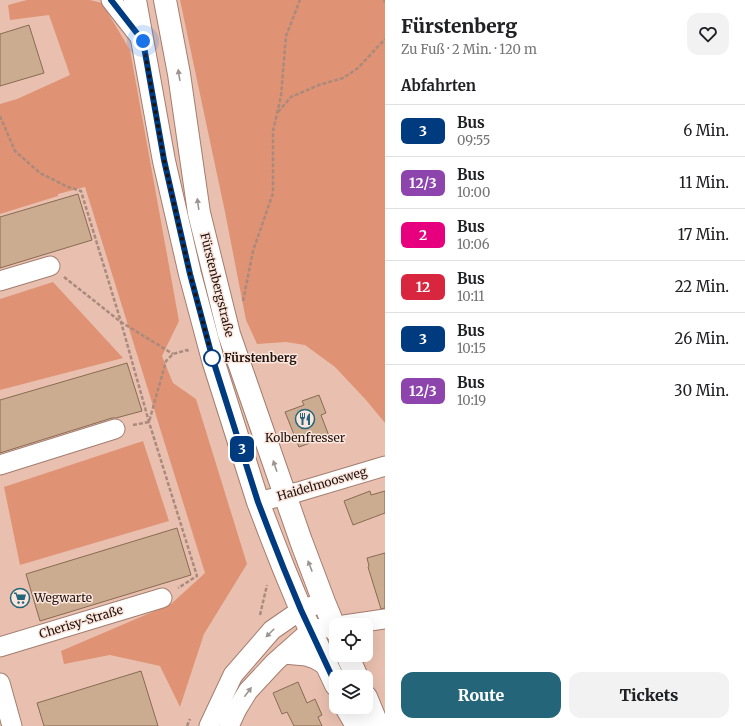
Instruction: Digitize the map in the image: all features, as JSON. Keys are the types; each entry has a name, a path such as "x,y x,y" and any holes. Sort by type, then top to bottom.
{"main road":[{"name":"Fürstenbergstraße","path":"135,0 164,160 190,274 213,360 258,502 301,610 329,670"},
{"name":"Fürstenbergstraße","path":"165,0 179,74 199,213 229,334 301,541 324,602 333,618"},
{"path":"350,714 357,726"},
{"path":"373,714 378,726"}],"street":[{"path":"111,0 143,41"},
{"path":"0,281 50,266"},
{"path":"0,465 115,429"},
{"name":"Haidelmoosweg","path":"258,502 285,496 385,466"},
{"name":"Cherisy-Straße","path":"0,647 162,598"},
{"path":"209,726 233,675 272,630 301,610 324,602"},
{"path":"373,621 385,619"},
{"path":"229,726 248,691 275,662 311,630 329,628"},
{"path":"284,654 306,656 315,659 329,673"},
{"path":"0,683 12,726"}],"path":[{"path":"244,297 252,251 273,193 274,131 281,96 286,36 300,0"},
{"path":"277,113 291,97 319,85 343,78 358,68 385,39"},
{"path":"0,116 15,150 40,173 68,187 82,191 149,422 197,576 162,598"},
{"path":"50,266 121,322 173,354"},
{"path":"149,422 166,361 173,354 187,350"},
{"path":"115,429 149,422"}],"shaded area":[{"path":"27,0 90,0 102,3 130,50 179,321 162,356 173,383 196,399 247,564 204,634 180,707 160,666 110,655 64,664 61,651 171,604 205,573 85,187 58,194 58,196 0,214 0,104 17,99 70,75 49,15 10,20 8,5"},
{"path":"180,0 385,0 385,423 335,367 305,345 286,342 257,344 246,320 225,212"},
{"path":"53,282 123,358 0,390 0,299"},
{"path":"143,441 169,521 20,565 4,487"}],"building":[{"path":"29,25 44,73 0,86 0,34"},
{"path":"78,194 92,240 0,268 0,217"},
{"path":"127,363 142,411 112,418 0,453 0,400"},
{"name":"Kolbenfresser","path":"319,395 326,413 321,415 329,436 299,447 285,412 304,405 302,401"},
{"path":"370,491 371,495 385,491 385,513 353,525 344,501"},
{"path":"177,528 191,575 40,621 26,574"},
{"path":"385,553 385,608 381,609 368,567 367,558"},
{"path":"141,671 158,726 44,726 37,703"},
{"path":"298,682 307,703 315,699 322,715 318,717 322,726 294,726 287,712 282,714 273,693"}],"bus line":[{"name":"3","path":"111,0 143,41 164,160 190,274 213,360 258,502 301,610 329,670"}],"place":[{"name":"Fürstenberg","path":"212,358"},
{"name":"Kolbenfresser","path":"305,419"},
{"name":"Wegwarte","path":"20,598"}],"route":[{"path":"143,41 164,160 190,274 213,360 212,358"}]}
